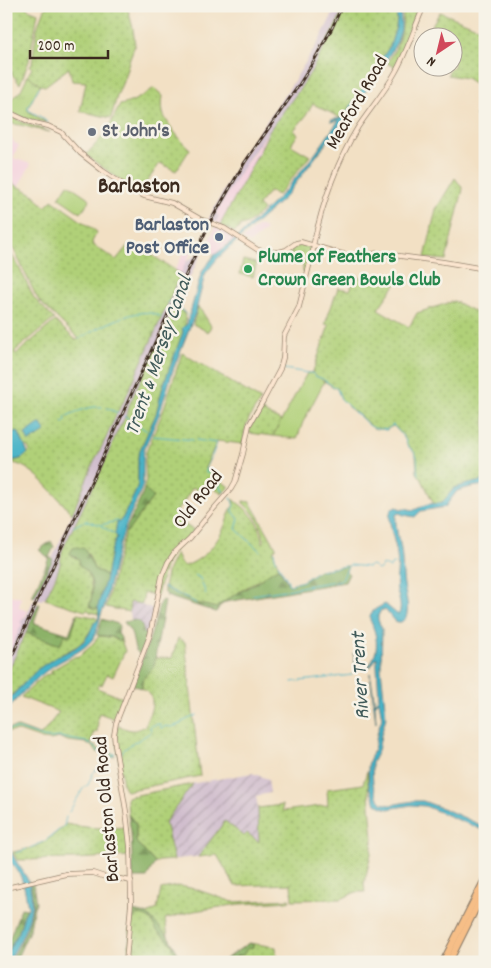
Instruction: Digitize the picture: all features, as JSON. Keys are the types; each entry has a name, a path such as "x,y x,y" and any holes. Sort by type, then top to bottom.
{"highway":[{"path":"443,962 485,879"},
{"path":"449,962 485,890"}],"street":[{"name":"Meaford Road","path":"314,246 323,209 345,153 357,128 396,72 424,6"},
{"path":"6,111 30,122 48,126 65,135 80,153 130,189 144,196 172,204 200,219 219,226 258,250 283,251 296,243 304,243 352,256 378,253 485,270"},
{"name":"Old Road","path":"130,686 150,634 162,576 168,562 174,552 190,538 235,482 251,420 280,369 283,358 284,336 299,307 314,246"},
{"name":"Barlaston Old Road","path":"126,962 131,903 129,830 114,736 117,719 130,686"},
{"path":"6,888 60,874 93,874 111,879 131,881"}],"shaded area":[{"path":"337,6 346,6 312,70 237,177 216,214 219,216 216,222 208,220 242,157 292,84 319,41"},
{"path":"269,131 220,225 216,222 219,216 216,214 237,177"},
{"path":"6,132 19,145 13,158 31,164 18,187 6,180"},
{"path":"215,226 237,239 226,245 216,254 206,250"},
{"path":"258,226 262,226 266,230 250,243 243,239"},
{"path":"190,240 196,242 181,274 175,270"},
{"path":"199,253 201,254 163,331 105,462 62,551 61,561 45,599 34,598 92,466 125,399 186,262"},
{"path":"6,594 21,598 19,608 28,611 21,622 23,623 6,658"},
{"path":"33,601 38,604 6,676 6,658 22,624 20,622 27,615"},
{"path":"130,602 155,609 148,636 144,634 142,625 130,620"},
{"path":"252,773 268,779 270,793 256,796 260,850 155,863 136,824 128,814 127,797"}],"green space":[{"path":"6,6 26,6 28,9 38,13 29,61 20,84 6,67"},
{"path":"46,6 127,6 135,45 111,118 80,111 86,82 72,81 69,68 45,86 40,85 28,75 32,68 30,66 37,28"},
{"path":"346,6 359,6 378,14 382,6 396,6 396,27 390,46 341,118 313,104 294,130 298,134 291,145 310,156 278,195 270,191 258,205 263,210 249,223 242,226 241,224 240,228 234,232 220,225 269,131 312,70"},
{"path":"402,6 420,6 395,67 387,63 395,50 402,29"},
{"path":"440,12 479,28 485,15 485,119 476,116 483,89 464,78 464,28 430,28"},
{"path":"28,75 40,85 28,111 47,123 20,117 6,110 6,105 21,90"},
{"path":"154,88 163,96 163,113 167,121 179,138 190,149 176,171 160,163 140,192 124,183 86,155 105,134 120,105 133,101"},
{"path":"6,114 20,121 50,132 6,124"},
{"path":"455,178 463,189 446,260 425,258 436,209"},
{"path":"6,180 33,194 45,207 52,200 97,232 92,242 93,245 116,260 129,244 150,254 181,274 125,399 92,466 72,514 30,470 13,463 13,461 21,459 30,451 27,446 25,448 18,431 6,434 6,245 34,298 54,319 15,351 15,355 55,321 76,340 79,339 40,302 15,252 6,239"},
{"path":"68,184 90,199 81,213 59,198"},
{"path":"297,245 307,246 312,250 305,273 303,272 301,256 290,255 291,250"},
{"name":"Plume of Feathers Crown Green Bowls Club","path":"243,260 255,263 253,277 240,274"},
{"path":"356,277 397,282 378,309 409,327 417,313 454,301 485,319 485,480 454,488 442,503 434,504 417,473 416,455 395,427 393,426 386,430 373,428 348,407 341,399 337,389 312,374 329,325 325,324 338,288 350,290"},
{"path":"175,306 184,313 185,326 182,328 183,332 163,386 156,414 140,450 138,457 138,484 135,493 122,519 117,522 115,534 117,537 111,551 106,577 103,573 94,569 88,553 71,556 79,559 90,578 92,591 89,606 99,608 99,614 45,599 59,568 62,551 105,462"},
{"path":"198,307 211,326 208,332 193,324"},
{"path":"182,353 261,400 248,420 243,444 217,441 205,468 229,487 222,494 206,483 200,492 193,487 178,509 176,516 194,530 175,550 166,563 157,595 144,593 142,604 130,602 129,612 106,607 125,533 153,497 144,488 146,480 146,452 162,414"},
{"path":"307,373 312,373 324,382 303,422 297,439 273,436"},
{"path":"260,410 281,421 273,436 249,433 252,422"},
{"path":"144,488 153,497 125,533 140,500"},
{"path":"232,499 253,517 264,543 264,537 258,521 243,501 250,502 276,547 274,554 279,568 216,608 196,603 164,587 168,569 176,553 180,563 185,566 202,556 216,542 234,504"},
{"path":"51,541 54,547 49,557 53,559 34,597 32,596 49,558 39,550"},
{"path":"73,548 85,549 94,569 103,573 106,577 99,608 94,609 89,606 92,590 90,577 79,565 79,559 70,553"},
{"path":"348,566 346,571 349,574 345,582 226,602 216,612 166,596 164,592 164,587 196,603 216,608 279,568 290,585 303,581 319,570"},
{"path":"162,600 165,601 155,663 143,679 141,688 133,685"},
{"path":"38,604 40,604 34,623 69,634 77,614 71,636 64,635 60,645 26,633"},
{"path":"77,614 95,617 98,620 79,645 38,669 11,696 6,693 6,676 26,633 60,644 64,635 71,636"},
{"path":"102,619 118,624 118,633 121,640 97,635"},
{"path":"135,620 141,623 144,633 148,636 140,655 135,649 131,632 124,622"},
{"path":"99,636 121,640 125,651 113,677 107,674 102,685 100,684 97,688 123,698 119,702 121,704 115,719 99,713 97,732 94,732 91,743 100,750 114,754 114,757 97,752 86,743 60,738 42,739 19,731 6,732 6,729 18,727 39,735 42,734 59,712 21,697 45,675 54,673 50,671 76,656 78,657"},
{"path":"178,638 185,642 200,776 126,791 123,785 116,739 117,725 131,730 145,726 151,710 152,700 147,691 141,688 143,679 153,667 155,658 172,658"},
{"path":"367,771 373,839 364,884 365,892 356,892 341,899 292,900 291,884 235,886 217,855 198,857 225,821 244,836 247,833 259,842 258,808 282,805 283,811 328,805 327,789 363,784"},
{"path":"193,784 165,822 174,860 155,863 136,842 136,824 128,814 127,797"},
{"path":"128,814 136,824 136,842 155,863 147,878 133,878 131,832"},
{"path":"66,824 96,828 126,827 129,856 17,860 13,852 42,843"},
{"path":"33,883 36,903 30,929 15,962 10,962 25,934 31,915 32,894 30,884"},
{"path":"177,886 195,889 233,902 289,899 290,901 240,904 194,911 165,919 168,936 183,962 128,962 131,911 147,914 157,909 161,889"},
{"path":"21,908 27,909 19,932 6,954 6,944"},
{"path":"131,911 147,914 168,936 183,962 176,957 177,955 172,949 173,946 157,931 151,920 136,914 134,919 131,919"},
{"path":"249,943 276,947 277,962 221,962"},
{"path":"249,943 253,944 253,947 247,949 243,955 236,956 232,962 221,962"}],"water":[{"path":"396,6 400,6 401,22 401,30 397,42 365,92 286,196 217,259 205,274 196,311 173,370 159,415 144,449 143,484 127,522 113,568 104,608 92,640 44,673 6,711 6,702 38,669 84,641 94,623 98,620 98,606 111,551 117,537 115,534 117,522 122,519 135,493 138,484 138,457 140,450 156,414 163,386 183,332 182,328 187,324 201,274 214,254 236,239 284,192 315,154 339,120 331,122 331,120 341,118 346,113 390,46 396,27"},
{"path":"39,424 45,429 45,432 29,442 25,434"},
{"path":"18,431 28,453 18,460 6,460 6,434"},
{"path":"485,480 485,485 457,491 445,507 421,511 415,517 399,513 396,515 407,610 405,619 401,622 394,620 385,610 381,610 378,616 382,629 381,668 386,717 372,768 373,784 377,796 382,803 390,805 423,801 485,827 485,831 425,806 411,805 388,809 376,803 369,787 368,766 382,718 379,701 375,705 376,723 370,673 375,704 379,698 377,657 371,666 358,668 352,674 359,666 355,664 353,653 356,663 362,666 370,665 375,656 376,637 370,620 372,612 385,604 397,614 400,611 397,591 396,550 390,519 391,509 397,507 414,510 428,504 442,503 454,488"},
{"path":"6,837 10,850 27,878 32,900 28,922 8,962 6,962 6,954 19,932 28,906 24,886 19,874 12,863 6,859"}],"waterway":[{"path":"39,87 28,110 48,123"},
{"name":"Trent & Mersey Canal","path":"177,306 190,317"},
{"name":"Trent & Mersey Canal","path":"79,339 104,325 134,314 152,313 162,317"},
{"path":"284,369 312,373 323,379"},
{"path":"324,380 337,389 341,399 352,410"},
{"path":"61,421 63,423 66,421 65,417 84,409 102,407"},
{"name":"Trent & Mersey Canal","path":"107,408 118,413"},
{"path":"354,412 375,429 386,430 393,425 416,455 419,475"},
{"name":"Trent & Mersey Canal","path":"124,416 130,420"},
{"name":"Trent & Mersey Canal","path":"132,421 147,431"},
{"name":"Trent & Mersey Canal","path":"153,436 193,440"},
{"path":"196,440 217,443 212,456"},
{"path":"211,458 206,473 211,473 220,481 220,488 224,492"},
{"path":"231,498 234,505 232,510 239,519 236,529 260,551"},
{"path":"84,521 101,525 117,521"},
{"path":"73,527 82,522"},
{"path":"101,526 115,534"},
{"path":"274,552 276,561"},
{"path":"306,586 342,580 350,565 369,567 371,565 378,570 382,565 390,568 391,565 398,563"},
{"path":"278,564 290,585 303,581 319,570 346,566"},
{"path":"195,575 200,578 206,594"},
{"path":"287,590 305,586"},
{"path":"164,587 180,595"},
{"path":"252,595 285,590"},
{"path":"181,595 188,598"},
{"path":"189,599 196,603"},
{"name":"River Trent","path":"300,681 352,675"},
{"path":"292,682 298,681"},
{"path":"119,754 133,742 151,732 150,726 160,724 161,728 171,727 197,715"},
{"path":"6,730 19,729 43,737 60,737 86,742 98,751 115,754"},
{"path":"69,812 84,787 88,785 93,773 103,761 114,755"},
{"path":"30,848 45,841 64,826 66,817"},
{"path":"16,853 27,849"}],"railway":[{"path":"6,669 210,222 245,162 312,64 342,6"}],"place":[{"name":"St John's","path":"92,132"},
{"name":"Barlaston Post Office","path":"219,237"},
{"name":"Plume of Feathers Crown Green Bowls Club","path":"248,269"}],"district":[{"name":"Barlaston","path":"139,187"}]}
